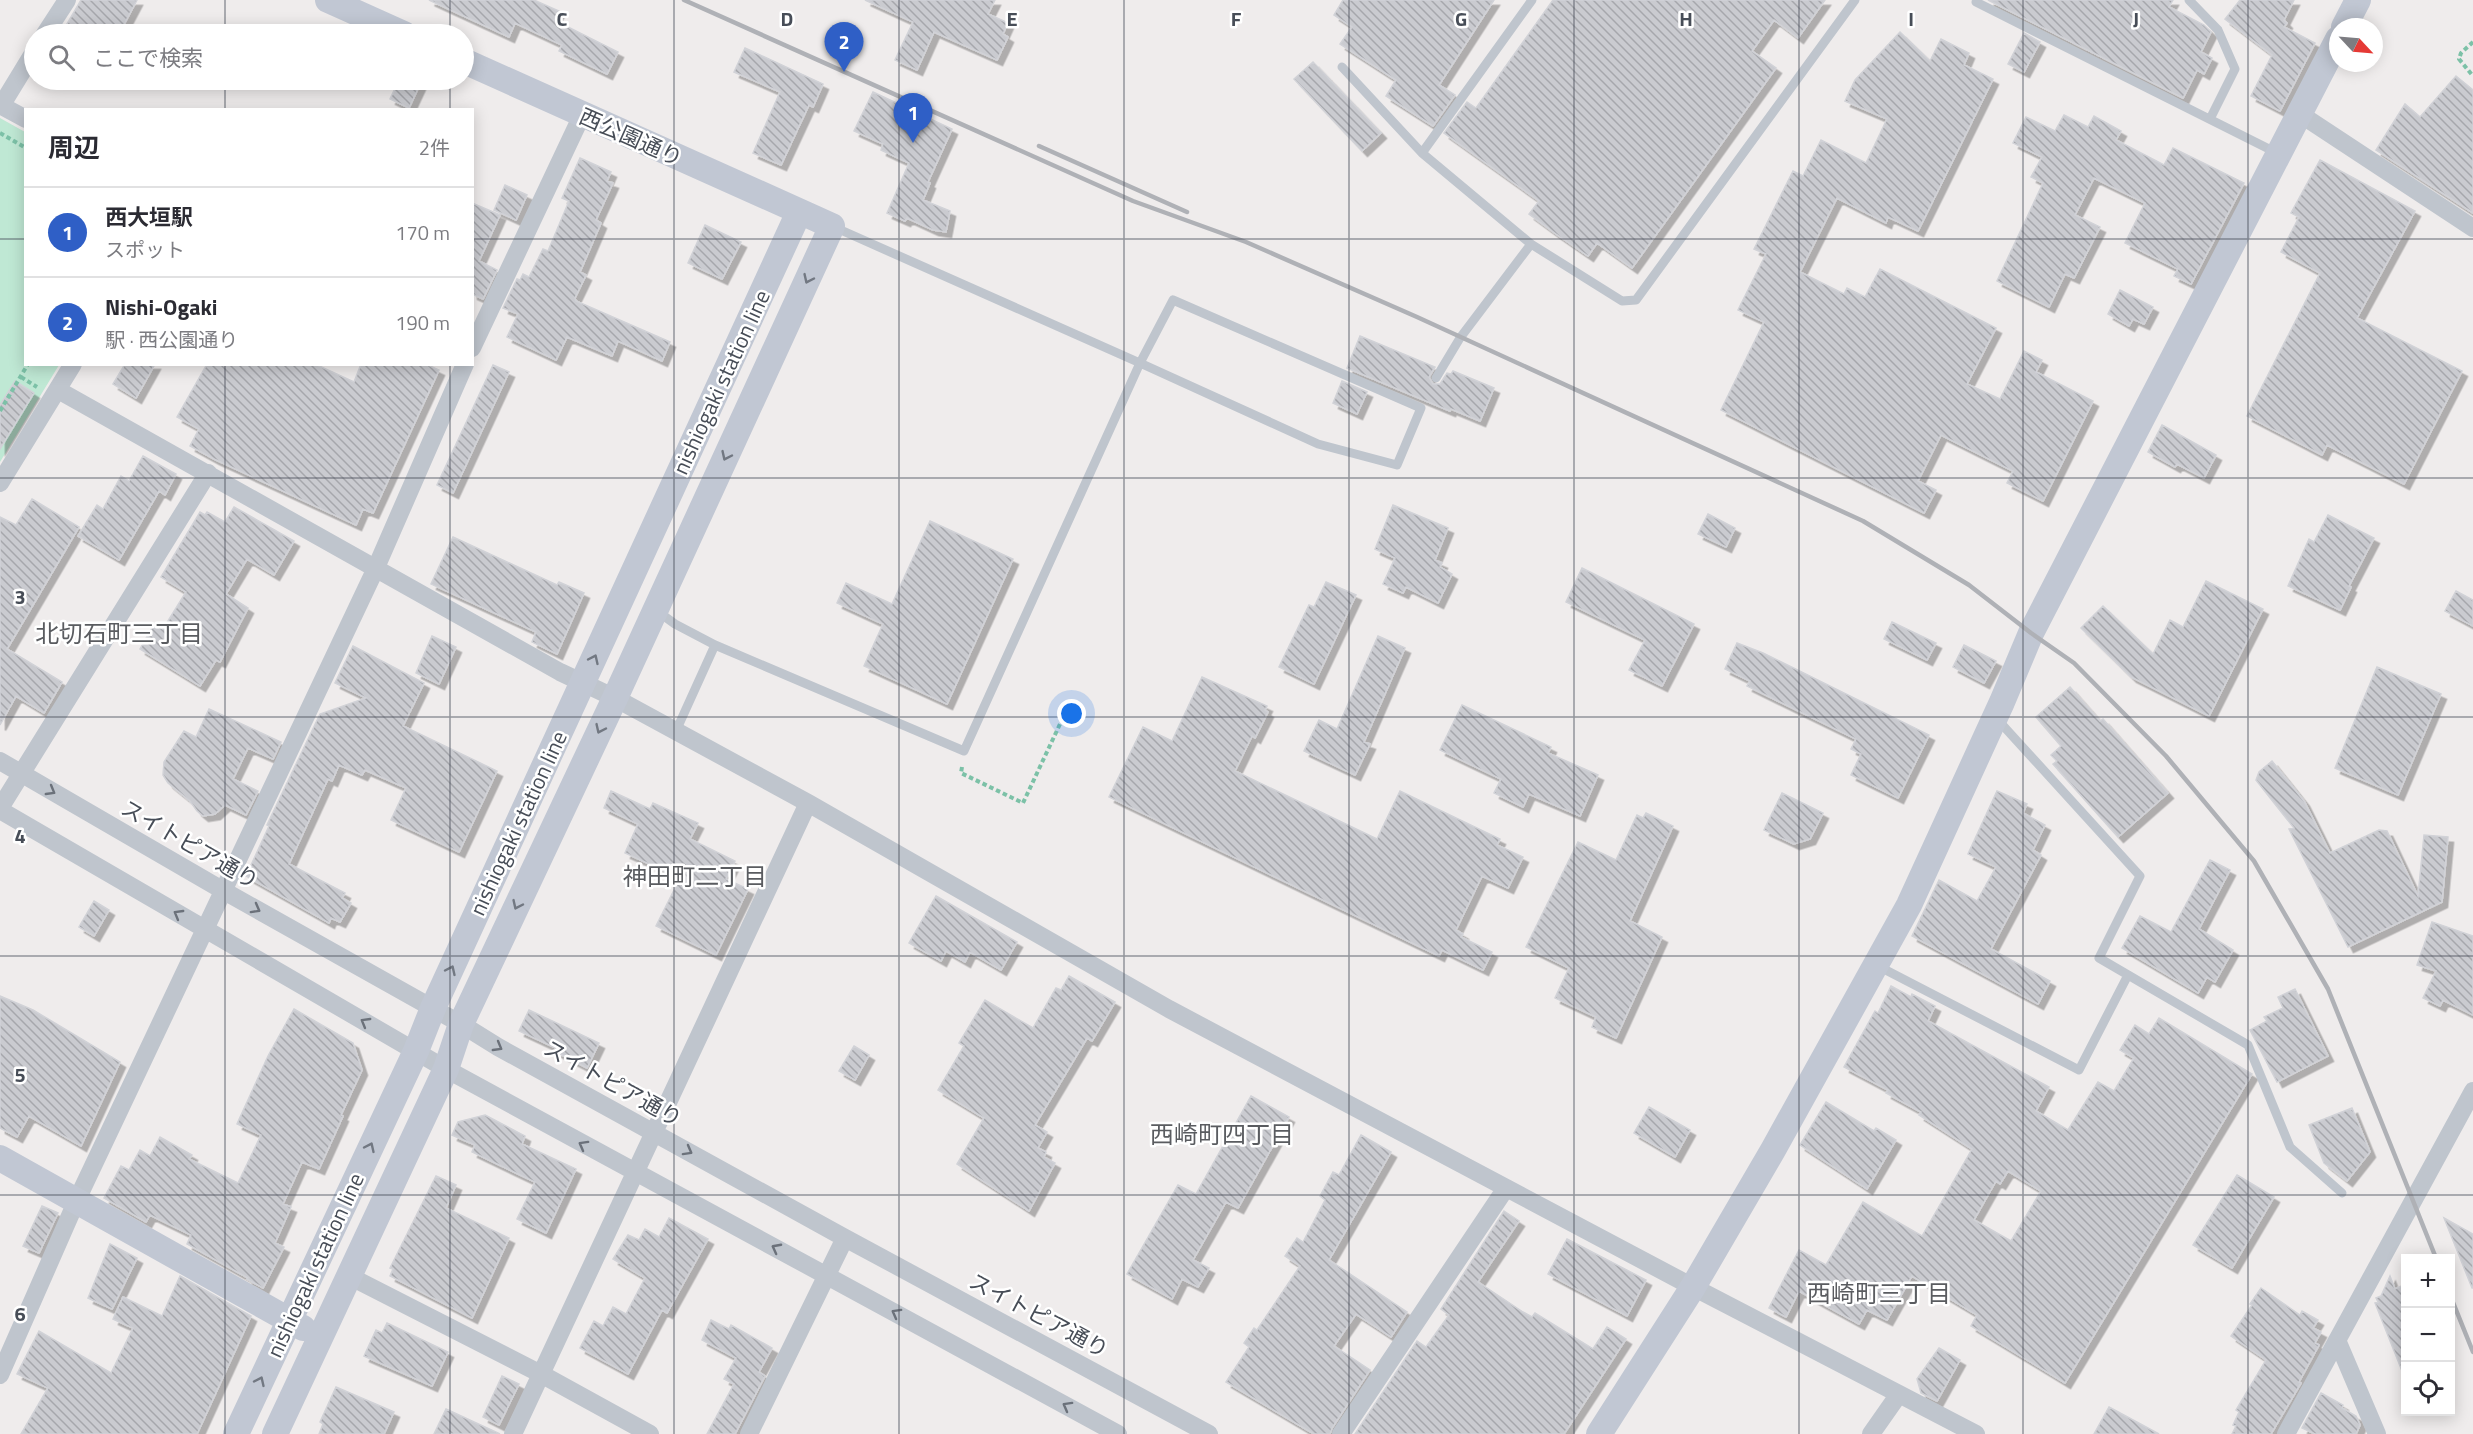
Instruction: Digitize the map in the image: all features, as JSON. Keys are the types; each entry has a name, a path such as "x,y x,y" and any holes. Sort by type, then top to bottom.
{"main road":[{"path":"328,0 382,24"},
{"path":"2349,18 2358,0"},
{"path":"1599,1434 1693,1287 1773,1150 1928,868 2031,633 2329,57"},
{"name":"西公園通り","path":"474,66 832,226"},
{"name":"nishiogaki station line","path":"236,1434 416,1051 433,1008 799,212"},
{"name":"nishiogaki station line","path":"275,1434 446,1069 461,1024 615,698 832,226"},
{"path":"0,1158 320,1336"}],"street":[{"path":"51,24 67,0"},
{"path":"24,68 1,105 24,118"},
{"path":"2300,114 2473,228"},
{"path":"474,339 582,115"},
{"path":"0,483 72,366"},
{"path":"0,1376 76,1202 375,570 464,366"},
{"path":"58,390 583,685 615,698 808,803 1170,1009 1693,1287 1976,1434"},
{"path":"208,473 0,809 446,1069 1118,1434"},
{"name":"スイトピア通り","path":"0,761 498,1047 845,1238 1209,1434"},
{"path":"513,1434 808,803"},
{"path":"2286,1434 2473,1091"},
{"path":"1341,1434 1506,1188"},
{"path":"749,1434 845,1238"},
{"path":"349,1276 541,1374 650,1434"},
{"path":"2337,1340 2377,1434"},
{"path":"1871,1434 1899,1394"}],"lane":[{"path":"1422,153 1532,0"},
{"path":"1342,67 1422,153 1531,243 1622,301 1636,300 1855,0"},
{"path":"1977,0 1976,2 2279,154"},
{"path":"2188,0 2218,30 2235,69 2210,119"},
{"path":"655,610 675,624 715,645 964,751 1140,363 1173,300 1422,405 1397,465 1318,444 1140,363 832,226"},
{"path":"1436,378 1460,338 1531,243"},
{"path":"675,731 715,645"},
{"path":"1995,718 2140,876 2099,958 2248,1045 2290,1147 2342,1193"},
{"path":"1876,965 2079,1070 2128,975"}],"path":[{"path":"2473,42 2461,52 2459,59 2473,76"},
{"path":"0,133 24,147"},
{"path":"0,411 27,366"},
{"path":"964,751 961,773 1023,803 1068,707"}],"green space":[{"path":"0,118 24,131 24,366 58,366 0,462"}],"building":[{"path":"81,0 137,0 124,24 67,24"},
{"path":"429,0 534,0 559,11 554,20 618,52 607,74 559,51 562,45 515,23 509,37"},
{"path":"865,0 995,0 988,14 1008,23 1003,34 1008,37 997,60 934,32 917,70 895,60 913,22"},
{"path":"1343,0 1494,0 1439,85 1455,95 1433,126 1386,96 1396,80 1340,44 1352,27 1334,15"},
{"path":"1553,0 1825,0 1798,38 1774,20 1752,51 1776,68 1632,268 1597,243 1588,256 1556,234 1529,214 1539,201 1444,133 1467,102 1476,108"},
{"path":"1988,0 2173,0 2169,7 2204,25 2211,32 2201,52 2212,58 2204,74 2197,70 2183,98"},
{"path":"2240,0 2294,0 2284,20 2287,23 2284,27 2315,43 2280,111 2251,96 2272,55 2225,19"},
{"path":"1900,32 1930,61 1941,39 1969,53 1964,65 1993,79 1918,231 1888,217 1886,223 1837,198 1800,272 1844,294 1847,288 1865,297 1880,269 1996,328 1967,384 2000,399 2024,351 2042,360 2036,372 2093,401 2043,501 2007,483 2013,471 1941,435 1918,481 1936,490 1924,513 1721,410 1764,322 1738,310 1766,254 1754,249 1793,171 1803,176 1821,140 1866,163 1887,119 1845,101 1855,80"},
{"path":"2024,33 2040,42 2024,72 2008,64"},
{"path":"745,48 823,84 813,107 809,105 781,165 753,153 780,92 734,72"},
{"path":"1313,62 1381,133 1362,151 1294,79"},
{"path":"2456,76 2473,90 2473,213 2376,150 2405,104 2420,117"},
{"path":"394,90 417,90 409,108 390,99"},
{"path":"873,92 952,129 928,182 930,183 923,200 950,211 946,232 933,230 907,218 905,221 887,213 909,163 881,150 883,144 854,131"},
{"path":"2064,115 2088,127 2094,116 2121,131 2116,140 2164,165 2173,148 2244,183 2191,284 2174,276 2178,269 2125,243 2145,203 2094,178 2075,215 2100,227 2074,278 2065,274 2049,307 1997,281 2043,183 2031,177 2042,157 2013,143 2026,117 2055,131"},
{"path":"580,158 611,172 607,181 613,183 596,220 601,223 580,272 586,275 575,298 576,301 670,342 662,361 618,341 612,356 567,337 556,360 507,337 518,314 503,308 517,279 520,280 523,274 529,277 543,249 548,251 569,201 562,198"},
{"path":"2320,160 2415,211 2357,318 2462,371 2404,484 2327,445 2322,455 2247,416 2320,273 2281,252 2299,217 2291,213"},
{"path":"505,185 527,195 516,220 494,210"},
{"path":"474,204 500,215 479,261 497,270 483,299 474,295"},
{"path":"705,225 741,242 722,279 688,263"},
{"path":"2120,290 2153,307 2144,324 2133,319 2129,326 2108,314"},
{"path":"1360,336 1435,367 1429,377 1433,384 1440,384 1447,373 1451,374 1453,371 1494,388 1480,421 1451,409 1450,411 1347,368"},
{"path":"493,365 509,372 453,493 437,485"},
{"path":"124,366 154,366 136,398 113,384"},
{"path":"206,366 319,366 354,382 360,366 430,366 439,370 373,513 363,509 356,525 190,446 199,429 177,417"},
{"path":"15,381 34,393 0,449 0,405"},
{"path":"1342,381 1367,392 1357,414 1333,403"},
{"path":"2162,425 2216,455 2204,478 2177,464 2175,467 2148,452"},
{"path":"143,456 176,474 165,495 159,491 119,560 78,536 97,505 103,509 121,476 129,481"},
{"path":"32,499 79,527 7,649 62,682 44,713 16,696 0,725 0,517 16,525"},
{"path":"1393,505 1448,528 1435,560 1442,563 1440,567 1452,574 1438,603 1406,587 1403,593 1383,584 1395,558 1375,549"},
{"path":"234,507 294,541 274,575 247,559 226,594 248,608 220,662 216,660 200,686 140,649 154,624 163,629 186,592 161,577 200,512 205,515 207,512 225,522"},
{"path":"1708,514 1735,528 1726,547 1698,534"},
{"path":"2328,515 2374,538 2349,586 2351,587 2340,610 2288,586 2309,539 2314,542"},
{"path":"930,521 1013,559 947,704 864,666 883,624 837,603 846,583 892,604"},
{"path":"453,537 557,585 559,582 584,593 557,654 532,642 536,632 431,584"},
{"path":"1582,568 1694,624 1662,686 1629,670 1645,640 1566,602"},
{"path":"2206,581 2263,609 2209,716 2131,677 2081,628 2103,606 2153,654 2170,620 2183,627"},
{"path":"1326,582 1356,595 1314,684 1279,667 1309,605 1314,607"},
{"path":"2456,591 2473,600 2473,626 2445,611"},
{"path":"1892,622 1936,643 1927,660 1884,639"},
{"path":"432,636 456,647 439,684 416,673"},
{"path":"1378,636 1405,648 1364,742 1370,744 1355,775 1304,751 1319,720 1337,729"},
{"path":"1737,643 1763,653 1929,735 1898,798 1851,775 1861,754 1851,749 1856,739 1747,686 1750,681 1725,669"},
{"path":"1964,645 1996,661 1984,683 1953,667"},
{"path":"353,646 424,683 403,726 497,771 459,852 391,820 406,788 365,770 362,775 339,765 332,781 328,779 289,864 345,893 342,898 351,903 340,922 331,918 329,923 246,876 269,826 267,825 320,714 366,698 335,683"},
{"path":"2377,667 2441,694 2398,795 2335,768"},
{"path":"1202,677 1267,706 1265,710 1268,712 1255,738 1252,736 1235,771 1377,839 1400,791 1500,839 1497,845 1523,857 1508,888 1482,876 1456,930 1463,934 1461,937 1492,952 1483,970 1442,950 1439,956 1109,797 1143,727 1172,741"},
{"path":"2070,687 2100,721 2103,719 2168,793 2118,837 2053,764 2057,761 2051,755 2061,746 2036,717"},
{"path":"1462,705 1551,747 1548,753 1598,775 1580,816 1529,794 1523,807 1494,793 1501,779 1440,750"},
{"path":"209,709 281,742 273,759 248,748 233,779 258,791 246,815 225,805 215,814 203,816 190,801 168,783 163,775 164,762 184,731 196,737"},
{"path":"2272,761 2304,801 2330,853 2379,830 2387,831 2418,896 2424,835 2448,837 2442,902 2348,947 2289,829 2294,828 2256,780 2259,772"},
{"path":"611,791 650,809 653,803 698,823 690,839 735,861 726,879 748,889 716,955 656,926 680,878 625,853 638,824 604,808"},
{"path":"1997,791 2027,804 2023,813 2045,825 2033,850 2041,855 1991,949 2050,981 2038,1004 1912,936 1939,880 1977,901 1996,867 1968,854"},
{"path":"1782,793 1823,813 1810,839 1794,844 1764,830"},
{"path":"1646,813 1673,826 1630,921 1662,937 1616,1038 1592,1027 1596,1017 1555,998 1569,968 1526,947 1578,842 1616,860 1637,815 1643,818"},
{"path":"2210,860 2230,870 2199,929 2233,950 2215,982 2207,977 2198,993 2122,948 2140,916 2171,932"},
{"path":"936,896 1017,942 1001,970 970,952 965,962 946,951 941,961 909,943"},
{"path":"94,901 109,910 94,936 79,927"},
{"path":"2432,922 2473,936 2473,1015 2443,1000 2440,1006 2423,998 2436,971 2417,965"},
{"path":"1069,976 1115,1002 1092,1041 1087,1038 1035,1125 1047,1132 1038,1148 1046,1152 1044,1157 1055,1163 1029,1211 957,1164 984,1118 938,1090 964,1046 959,1043 985,1000 1033,1028 1056,988 1061,990"},
{"path":"1891,986 1935,1006 1928,1021 2049,1087 2036,1111 2068,1130 2098,1082 2114,1091 2134,1058 2120,1050 2135,1025 2149,1034 2159,1018 2252,1074 2065,1383 1971,1326 1977,1315 1912,1276 1887,1320 1867,1310 1859,1324 1799,1291 1786,1317 1769,1308 1799,1250 1826,1265 1863,1202 1922,1236 1972,1149 1919,1115 1921,1112 1886,1093 1888,1090 1844,1067 1875,1011 1878,1013","holes":["2008,1171 2041,1191 2011,1241 1974,1220 1996,1181 2000,1184"]},
{"path":"2295,989 2328,1056 2277,1082 2250,1030 2267,1021 2264,1017 2283,1008 2278,997"},
{"path":"0,996 33,1010 120,1062 81,1146 29,1116 17,1137 0,1128"},
{"path":"294,1009 353,1043 362,1070 319,1169 302,1162 283,1204 291,1207 275,1243 284,1247 263,1288 187,1244 191,1235 150,1215 146,1222 104,1198 121,1166 129,1170 140,1150 150,1156 160,1137 192,1155 189,1159 238,1183 261,1135 237,1124 268,1056"},
{"path":"529,1010 599,1043 587,1068 556,1052 558,1049 519,1031"},
{"path":"854,1046 869,1055 855,1080 839,1071"},
{"path":"1251,1096 1289,1117 1238,1208 1226,1202 1193,1260 1209,1268 1198,1287 1182,1279 1172,1299 1127,1274 1178,1185 1196,1194"},
{"path":"1826,1102 1874,1131 1876,1128 1896,1140 1867,1189 1800,1145"},
{"path":"1649,1107 1690,1130 1675,1157 1634,1133"},
{"path":"2352,1108 2370,1152 2347,1181 2324,1163 2309,1125"},
{"path":"485,1115 525,1136 522,1144 576,1169 546,1233 517,1219 535,1182 472,1152 475,1145 452,1135 458,1122"},
{"path":"1361,1135 1391,1152 1329,1260 1407,1312 1391,1337 1356,1314 1334,1346 1370,1370 1330,1434 1314,1434 1226,1382 1249,1347 1244,1343 1254,1328 1257,1330 1300,1266 1285,1256 1297,1238 1303,1242 1325,1200 1320,1196 1333,1172 1339,1175"},
{"path":"2237,1175 2274,1197 2232,1268 2193,1245"},
{"path":"436,1176 456,1185 446,1208 509,1238 472,1318 390,1276 393,1269 390,1268"},
{"path":"42,1206 58,1213 39,1253 23,1246"},
{"path":"1504,1211 1519,1221 1478,1282 1523,1312 1532,1317 1535,1313 1593,1349 1607,1327 1626,1339 1564,1434 1355,1434 1417,1341 1426,1347 1449,1315 1441,1309"},
{"path":"669,1218 708,1239 667,1313 662,1310 628,1374 580,1348 594,1321 603,1326 613,1307 626,1314 645,1278 613,1259 628,1235 639,1240 645,1229 659,1237"},
{"path":"2444,1218 2473,1234 2473,1288 2472,1288"},
{"path":"1567,1239 1646,1280 1627,1316 1548,1274"},
{"path":"110,1244 137,1258 112,1309 88,1298"},
{"path":"180,1276 251,1316 197,1434 21,1434 48,1388 17,1374 39,1331 111,1373 133,1328 113,1319 123,1297 162,1316"},
{"path":"2390,1276 2395,1289 2401,1286 2401,1368 2375,1303 2378,1302 2376,1298 2381,1296"},
{"path":"2261,1288 2300,1315 2302,1311 2318,1320 2313,1328 2321,1332 2315,1343 2319,1345 2299,1382 2301,1383 2271,1434 2232,1434 2239,1412 2236,1410 2266,1360 2231,1336"},
{"path":"711,1320 729,1329 731,1325 772,1348 759,1372 765,1376 735,1434 707,1434 734,1384 724,1379 736,1358 702,1340"},
{"path":"387,1323 448,1352 432,1386 364,1356 376,1330 382,1333"},
{"path":"1939,1348 1960,1360 1937,1401 1921,1393 1917,1379"},
{"path":"502,1376 519,1384 499,1425 483,1417"},
{"path":"336,1387 394,1412 384,1434 319,1434 323,1424 320,1422"},
{"path":"2321,1393 2343,1405 2342,1408 2356,1416 2360,1425 2356,1434 2315,1434 2302,1428"},
{"path":"2109,1407 2159,1434 2094,1434"},
{"path":"446,1409 500,1434 434,1434"}],"railway":[{"path":"684,0 1133,201 1246,242 1417,317 1863,521 1969,585 2074,663 2166,756 2254,861 2328,989 2434,1254"},
{"path":"1039,146 1187,212"},
{"path":"2455,1307 2473,1352"}],"place":[{"name":"Nishi-Ogaki","path":"844,72"},
{"name":"西大垣駅","path":"913,143"}],"district":[{"name":"北切石町三丁目","path":"119,633"},
{"name":"神田町二丁目","path":"695,876"},
{"name":"西崎町四丁目","path":"1222,1134"},
{"name":"西崎町三丁目","path":"1879,1293"}]}
